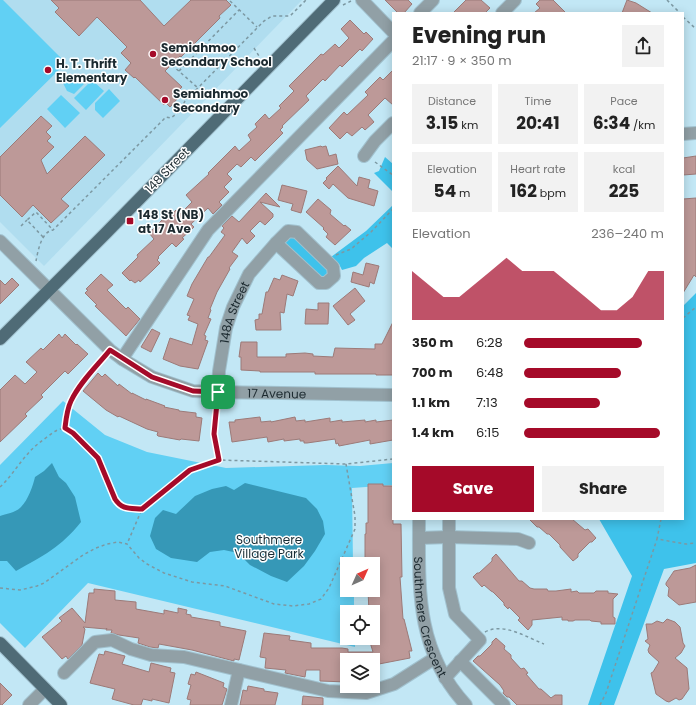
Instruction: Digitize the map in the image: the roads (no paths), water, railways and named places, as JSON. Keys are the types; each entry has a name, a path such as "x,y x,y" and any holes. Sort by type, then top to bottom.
{"main road":[{"name":"148 Street","path":"0,339 338,3"},
{"path":"0,643 61,705"}],"street":[{"path":"362,0 392,31"},
{"path":"421,12 433,0"},
{"path":"503,12 515,0"},
{"path":"122,359 208,230 392,42"},
{"path":"370,159 375,141 392,124"},
{"path":"684,134 696,133"},
{"name":"148A Street","path":"218,392 219,371 226,328 234,307 249,274 276,243 288,231 296,232 326,260 333,267 334,276 326,283 319,283 276,243"},
{"name":"17 Avenue","path":"0,240 110,350 152,377 193,391 392,395"},
{"name":"Southmere Crescent","path":"419,520 419,589 427,638 445,678 457,696 466,705"},
{"path":"445,678 480,640 455,614 449,588 449,520"},
{"path":"419,538 449,537 518,539 529,543"},
{"path":"64,673 95,642 112,640 131,649 151,655 184,657 328,691 366,693 394,684 435,658"},
{"path":"460,661 504,705"},
{"path":"231,705 239,670"},
{"path":"29,705 45,689"}],"place":[{"name":"Semiahmoo Secondary School","path":"153,54"},
{"name":"H. T. Thrift Elementary","path":"48,70"},
{"name":"Semiahmoo Secondary","path":"165,100"},
{"name":"148 St (NB) at 17 Ave","path":"130,221"}],"park label":[{"name":"Southmere Village Park","path":"269,546"}]}
